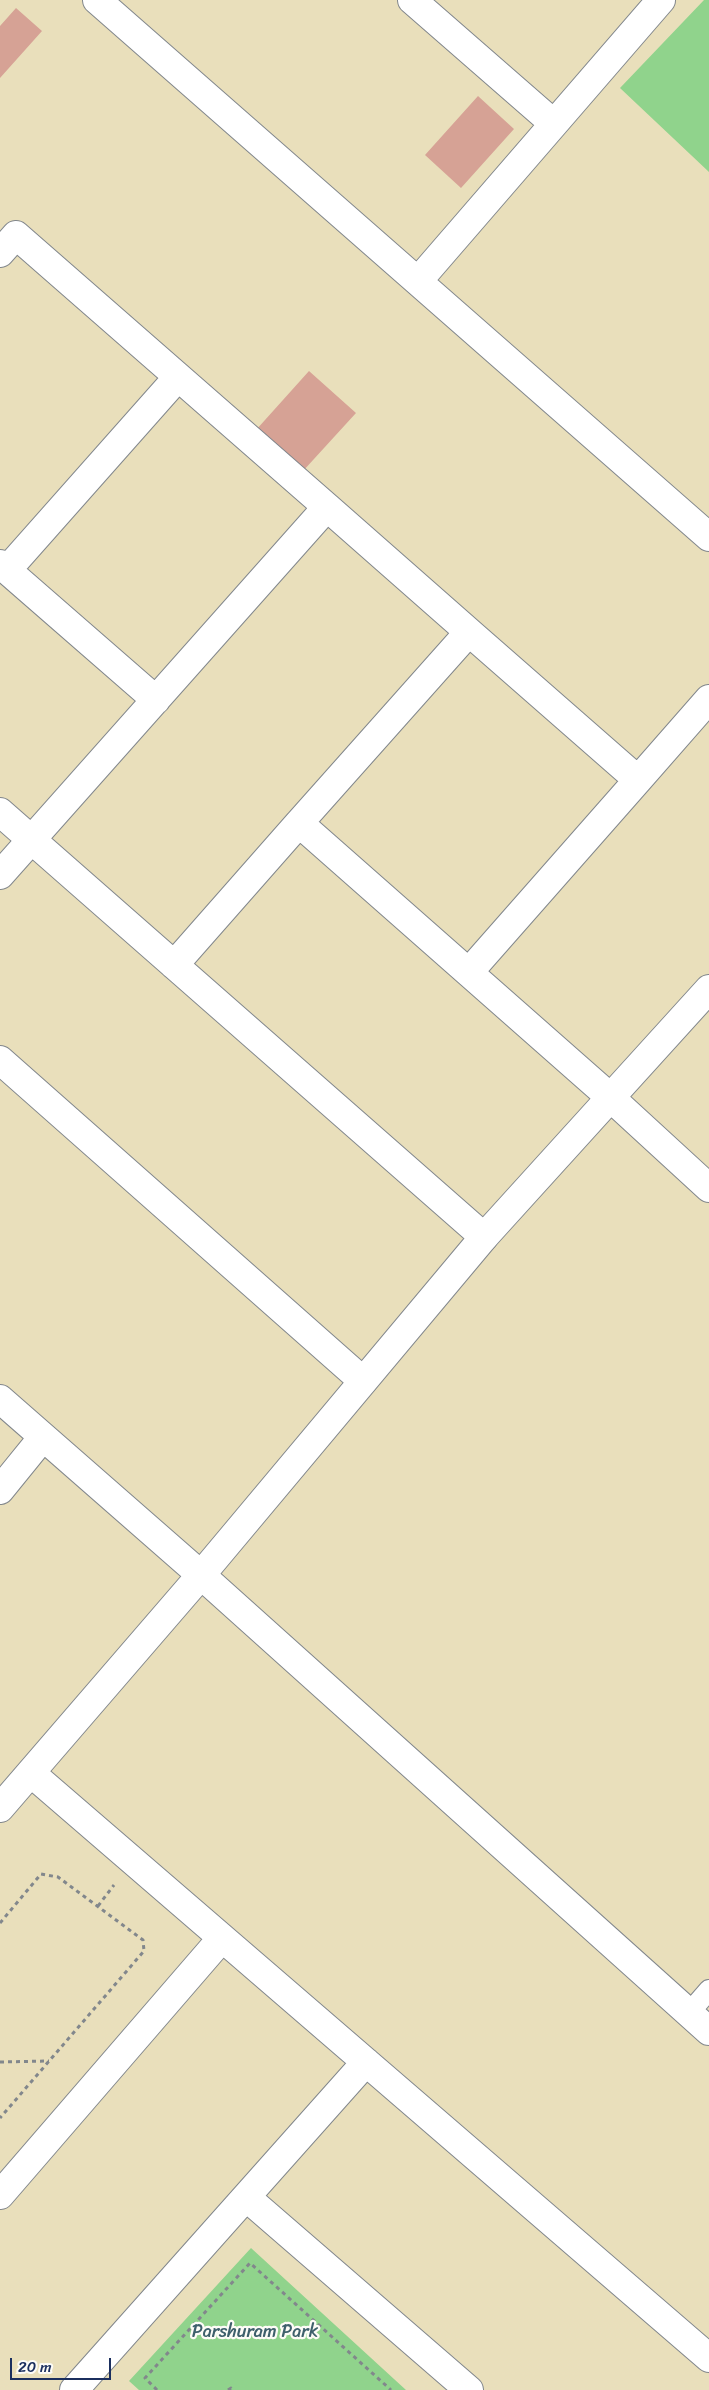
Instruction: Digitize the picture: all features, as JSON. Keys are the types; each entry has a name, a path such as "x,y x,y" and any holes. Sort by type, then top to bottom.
{"street":[{"path":"97,0 709,537"},
{"path":"418,282 553,123 661,0"},
{"path":"429,6 553,123"},
{"path":"5,236 178,377 638,780"},
{"path":"156,700 3,567 178,377"},
{"path":"0,874 32,841 327,507"},
{"path":"174,965 468,632"},
{"path":"469,972 709,699"},
{"path":"0,812 484,1238"},
{"path":"299,823 611,1098 709,1188"},
{"path":"0,1808 201,1575 484,1238 709,989"},
{"path":"0,1060 363,1382"},
{"path":"0,1399 201,1575 709,2031"},
{"path":"0,1490 43,1437"},
{"path":"32,1773 709,2358"},
{"path":"0,2195 222,1938"},
{"path":"88,2385 246,2197 366,2062"},
{"path":"246,2197 469,2390"}],"lane":[{"path":"689,2013 709,1990"}],"path":[{"path":"0,1923 41,1874 58,1877 143,1940 144,1951 0,2118"},
{"path":"0,2062 49,2061"},
{"path":"157,2390 145,2378 250,2263 391,2390"},
{"path":"228,2390 231,2388 233,2390"}],"green space":[{"path":"704,0 709,0 709,172 620,88"},
{"name":"Parshuram Park","path":"251,2248 406,2390 139,2390 129,2381"}],"building":[{"path":"16,8 42,31 0,78 0,26"},
{"path":"478,96 514,129 461,188 425,155"},
{"path":"309,371 356,413 303,471 256,430"}]}
